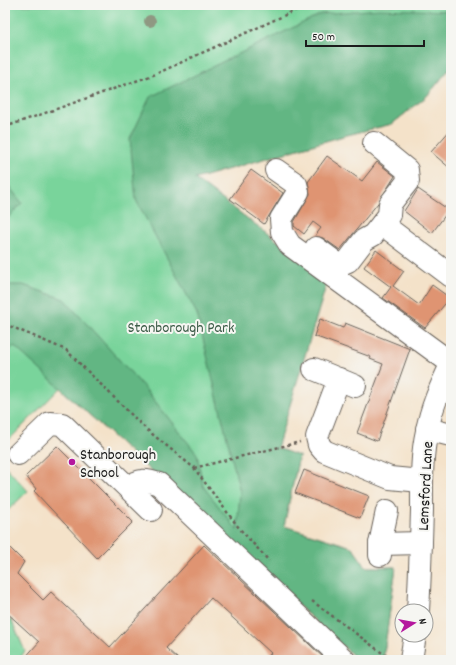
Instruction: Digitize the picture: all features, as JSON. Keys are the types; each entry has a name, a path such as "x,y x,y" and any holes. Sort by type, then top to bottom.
{"street":[{"path":"315,247 339,265 348,261 364,240 373,235 389,215 390,204 408,181 407,170 374,143"},
{"path":"276,170 296,184 298,192 281,219 282,232 290,245 451,364"},
{"path":"382,224 451,276"},
{"name":"Lemsford Lane","path":"418,603 421,543 421,481 427,429 435,401 451,364"},
{"path":"314,370 347,383 317,437 319,444 324,450 390,478 421,481"},
{"path":"18,454 50,423 62,424 130,488 151,510"},
{"path":"427,429 451,435"},
{"path":"130,488 135,483 146,479 159,484 344,660"},
{"path":"387,511 380,549 421,543"},
{"path":"411,660 414,643"}],"path":[{"path":"5,127 156,74 307,5"},
{"path":"5,324 66,350 146,429 194,468 239,528 270,562"},
{"path":"194,468 317,437"},
{"path":"308,599 389,658 388,660"}],"green space":[{"name":"Stanborough Park","path":"5,5 451,5 451,67 427,96 392,124 343,136 195,179 328,279 277,448 299,456 284,526 352,547 366,567 396,567 383,660 358,660 60,388 5,444"},
{"path":"379,9 451,11 451,67 427,96 392,124 343,136 195,179 328,279 277,448 299,456 284,526 352,547 366,567 396,567 383,660 358,660 14,346 5,355 5,285 23,285 64,299 143,386 197,454 203,486 237,530 240,492 197,314 136,200 130,139 150,97 321,14"},
{"path":"5,181 22,203 5,221"},
{"path":"5,466 28,491 5,513"},
{"path":"11,619 25,651 19,660 5,660 5,622"}],"building":[{"path":"451,129 451,169 431,152"},
{"path":"327,156 362,181 377,162 395,176 378,203 340,250 323,238 315,236 321,228 313,222 304,234 294,226 294,222 310,194 308,182"},
{"path":"251,170 283,193 264,224 230,199"},
{"path":"418,189 449,210 432,233 404,211"},
{"path":"376,250 404,271 393,286 419,305 432,285 450,298 425,328 383,298 391,287 364,267"},
{"path":"320,319 343,328 345,323 410,349 377,441 357,433 383,364 370,359 371,357 314,336"},
{"path":"57,446 133,522 97,558 34,491 36,489 26,476"},
{"path":"304,470 369,496 360,518 295,493"},
{"path":"5,543 24,562 17,574 43,600 51,592 110,647 204,545 326,660 265,660 271,653 211,598 166,648 179,660 23,660 39,642 5,611"}],"place":[{"name":"Stanborough School","path":"72,462"}]}
